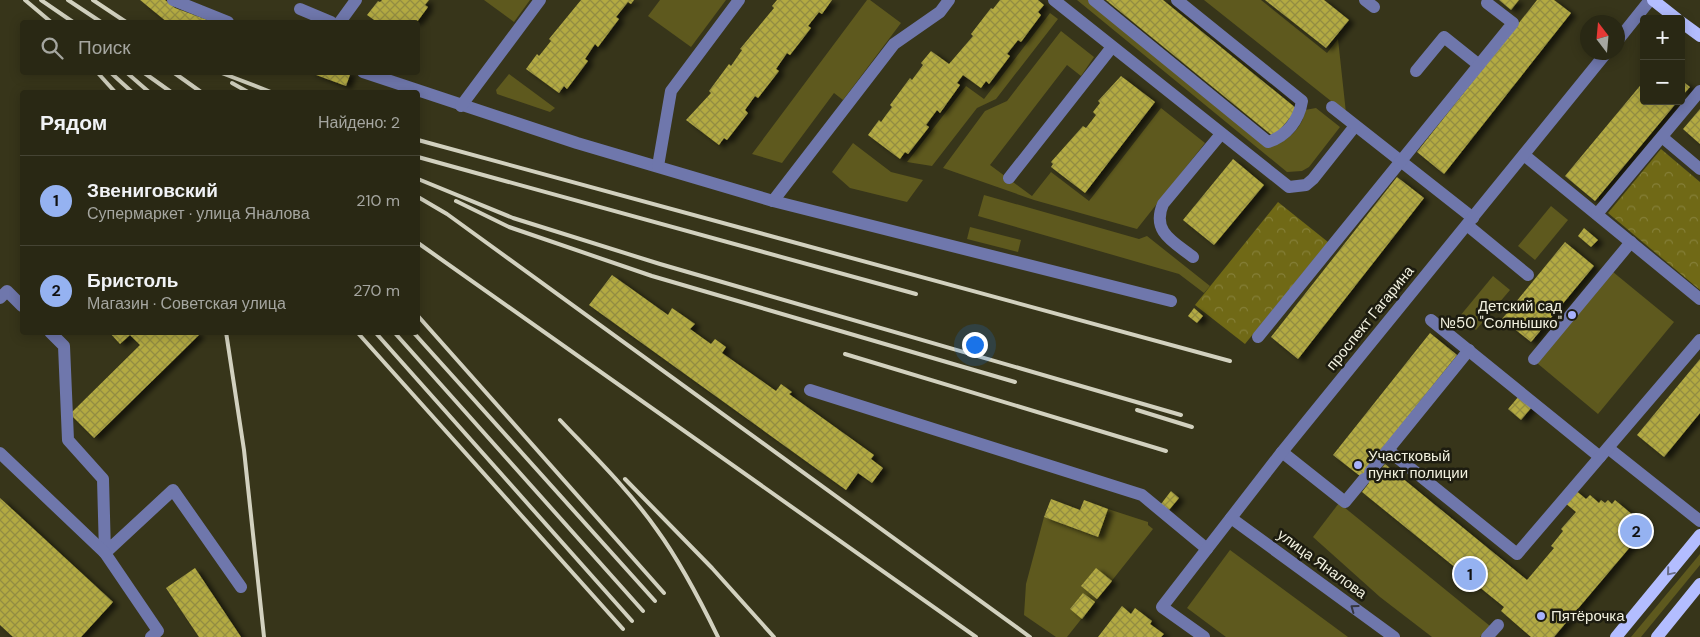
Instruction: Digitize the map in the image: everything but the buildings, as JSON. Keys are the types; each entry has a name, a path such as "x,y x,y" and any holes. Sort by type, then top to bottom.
{"main road":[{"path":"1651,0 1672,15"},
{"path":"1685,25 1700,36"},
{"path":"1616,637 1700,535"},
{"path":"1657,637 1700,584"}],"street":[{"path":"172,0 223,20"},
{"path":"341,20 356,0"},
{"path":"461,106 540,0"},
{"path":"658,166 671,91 739,0"},
{"path":"774,201 894,44 940,12 949,0"},
{"path":"1054,0 1281,183 1289,187 1298,188 1306,185 1313,179 1355,126"},
{"path":"1094,0 1268,142 1281,138 1300,114 1302,101 1177,0"},
{"path":"1625,32 1651,0"},
{"path":"1258,337 1513,23 1488,3"},
{"path":"300,9 326,20"},
{"path":"1416,71 1444,37 1479,65"},
{"path":"1010,178 1112,47"},
{"name":"проспект Гагарина","path":"1204,637 1162,608 1282,452 1601,60"},
{"path":"372,75 416,90"},
{"path":"398,75 416,90"},
{"path":"420,91 461,106 774,201 1171,301"},
{"path":"1597,214 1700,91"},
{"path":"1332,107 1470,221 1528,275"},
{"path":"1193,258 1165,234 1159,219 1160,211 1163,204 1221,134"},
{"path":"1662,137 1700,169"},
{"path":"1524,156 1700,299"},
{"path":"1534,359 1631,242"},
{"path":"0,298 7,291 20,304"},
{"path":"1431,320 1604,452 1700,521"},
{"path":"53,335 64,346 68,440 103,479 104,553"},
{"path":"1388,450 1517,554 1700,340"},
{"path":"1282,452 1345,502 1469,350"},
{"path":"810,390 1142,495 1207,549"},
{"path":"0,453 104,553 158,631 151,637"},
{"path":"104,553 173,490 241,587"},
{"name":"улица Яналова","path":"1231,518 1394,637"},
{"path":"1487,637 1498,626"}],"shaded area":[{"path":"484,0 530,0 514,22"},
{"path":"660,0 726,0 691,47 648,16"},
{"path":"867,0 870,0 901,23 843,100 834,93 782,163 752,154"},
{"path":"1077,0 1090,0 1271,146 1288,138 1298,128 1304,117 1305,110 1316,108 1340,127 1309,167 1302,171 1287,172"},
{"path":"1204,0 1261,0 1327,53 1338,39 1346,113"},
{"path":"1050,13 1058,19 996,99 977,108 932,166 907,162 966,86 984,99"},
{"path":"1061,31 1094,57 1081,76 1067,65 990,165 1032,196 1051,172 1089,201 1161,108 1205,143 1137,229 1034,200 943,168 985,111 1007,101"},
{"path":"509,74 555,108 550,112 497,94 496,90"},
{"path":"853,143 891,172 923,180 907,202 850,188 832,172"},
{"path":"984,195 1139,239 1147,236 1210,286 1204,293 1179,274 978,216"},
{"path":"1551,206 1568,220 1535,260 1518,246"},
{"path":"970,227 1021,240 1018,252 967,239"},
{"path":"1613,272 1674,322 1598,414 1537,363"},
{"path":"1493,276 1510,290 1476,330 1460,316"},
{"path":"1339,503 1490,626 1480,637 1432,637 1380,597 1313,537"},
{"path":"1108,509 1148,522 1148,525 1153,529 1067,637 1056,637 1024,615 1026,584 1044,517 1097,537"},
{"path":"1230,550 1348,637 1226,637 1187,608"},
{"path":"1700,554 1700,565 1641,637 1631,637"}],"green space":[{"path":"1661,149 1700,182 1700,290 1608,213"},
{"path":"1278,202 1328,242 1245,344 1195,305"}],"railway":[{"path":"25,0 49,20"},
{"path":"41,0 70,20"},
{"path":"68,0 98,20"},
{"path":"93,0 123,20"},
{"path":"100,75 113,90"},
{"path":"113,75 130,90"},
{"path":"129,75 147,90"},
{"path":"147,75 168,90"},
{"path":"177,75 198,90"},
{"path":"227,75 266,90"},
{"path":"232,83 244,90"},
{"path":"420,141 1230,361"},
{"path":"420,158 916,294"},
{"path":"420,180 513,218 660,264 1181,415"},
{"path":"420,198 447,214 1030,637"},
{"path":"456,201 509,227 652,276 1015,382"},
{"path":"420,244 976,637"},
{"path":"420,318 664,593"},
{"path":"226,335 244,450 264,637"},
{"path":"360,335 623,629"},
{"path":"378,335 632,621"},
{"path":"397,335 643,611"},
{"path":"416,335 655,601"},
{"path":"845,354 1166,451"},
{"path":"1137,410 1192,427"},
{"path":"560,420 623,487 657,530 690,582 718,637"},
{"path":"625,479 712,568 774,637"}],"place":[{"name":"Детский сад №50 \"Солнышко\"","path":"1572,315"},
{"name":"Участковый пункт полиции","path":"1358,465"},
{"name":"Бристоль","path":"1636,531"},
{"name":"Звениговский","path":"1470,574"},
{"name":"Пятёрочка","path":"1541,616"}]}
